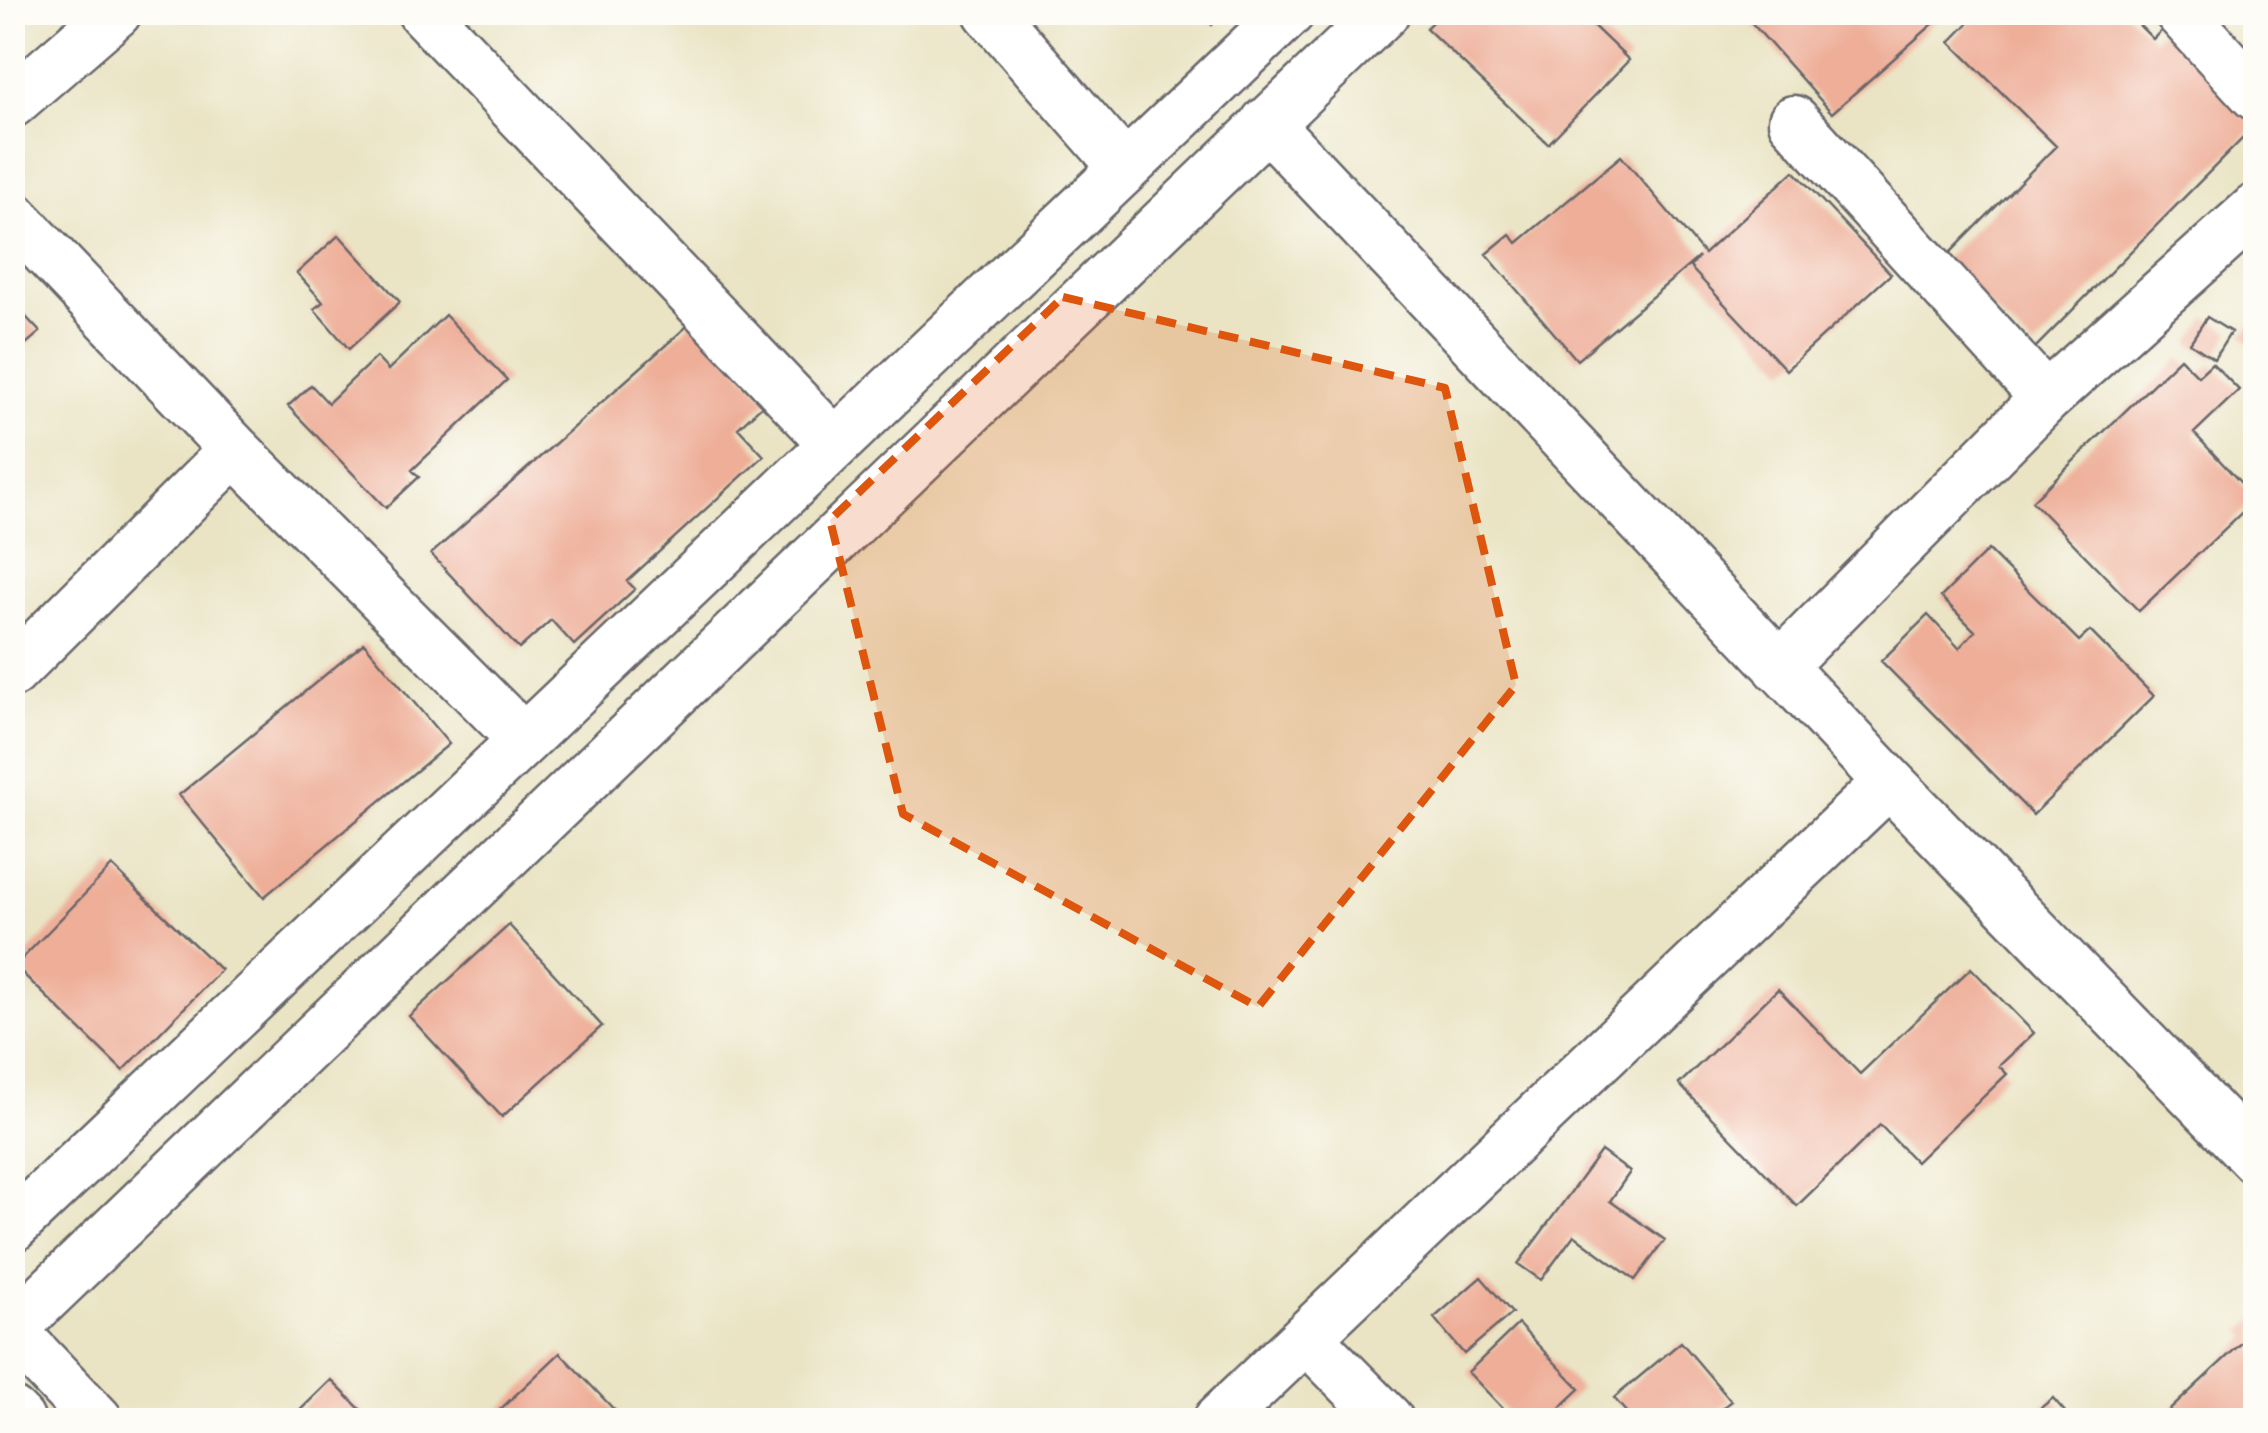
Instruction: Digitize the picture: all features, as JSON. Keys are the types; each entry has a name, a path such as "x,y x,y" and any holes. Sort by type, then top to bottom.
{"street":[{"path":"12,102 116,12"},
{"path":"423,12 835,444"},
{"path":"989,12 1125,168"},
{"path":"12,1226 1289,12"},
{"path":"97,1420 12,1330 1384,12"},
{"path":"2180,12 2256,95"},
{"path":"1794,121 2046,398"},
{"path":"1266,122 1889,782 2256,1159"},
{"path":"1780,667 2046,398 2256,209"},
{"path":"12,216 236,450 524,740"},
{"path":"12,672 236,450"},
{"path":"1219,1420 1889,782"},
{"path":"1306,1337 1388,1420"},
{"path":"12,1413 20,1420"}],"highlighted area":[{"path":"1063,297 1445,388 1516,685 1258,1007 903,814 830,520"}],"building":[{"path":"1200,12 1224,12 1212,25"},
{"path":"1442,12 1579,12 1629,60 1548,144 1426,28"},
{"path":"1742,12 1939,12 1942,16 1832,113"},
{"path":"1979,12 2126,12 2153,39 2167,25 2256,112 2256,125 2034,349 1942,261 2056,146 1950,42"},
{"path":"1621,156 1704,254 1794,171 1891,274 1786,370 1690,267 1699,257 1577,360 1486,254 1510,234 1517,243"},
{"path":"339,235 400,302 349,349 314,309 323,302 297,273"},
{"path":"12,302 40,332 12,356"},
{"path":"445,315 507,380 412,470 419,477 386,508 288,406 311,385 328,403 376,357 388,370"},
{"path":"2207,317 2231,332 2214,359 2190,343"},
{"path":"694,320 768,400 738,428 764,456 627,581 635,589 574,645 551,620 519,649 431,554"},
{"path":"2256,322 2256,348 2242,335"},
{"path":"2180,358 2198,376 2212,363 2239,390 2194,433 2256,499 2139,611 2032,501"},
{"path":"1988,550 2079,641 2090,631 2154,696 2033,815 1881,661 1928,615 1959,648 1975,631 1941,597"},
{"path":"364,643 449,744 264,897 179,795"},
{"path":"112,866 221,970 123,1071 15,966"},
{"path":"509,925 602,1026 502,1117 409,1016"},
{"path":"1971,968 2034,1033 1999,1066 2007,1074 1916,1162 1880,1125 1797,1206 1679,1084 1778,989 1860,1074"},
{"path":"1601,1151 1630,1172 1610,1201 1665,1240 1635,1280 1574,1235 1541,1280 1518,1264"},
{"path":"1481,1277 1512,1313 1464,1354 1434,1318"},
{"path":"2256,1319 2256,1420 2159,1420 2248,1337 2242,1331"},
{"path":"1518,1324 1580,1389 1547,1420 1514,1420 1468,1372"},
{"path":"1681,1342 1731,1401 1707,1420 1633,1420 1614,1398"},
{"path":"560,1353 624,1420 489,1420"},
{"path":"331,1380 371,1420 290,1420"},
{"path":"2053,1398 2072,1420 2026,1420"}]}
